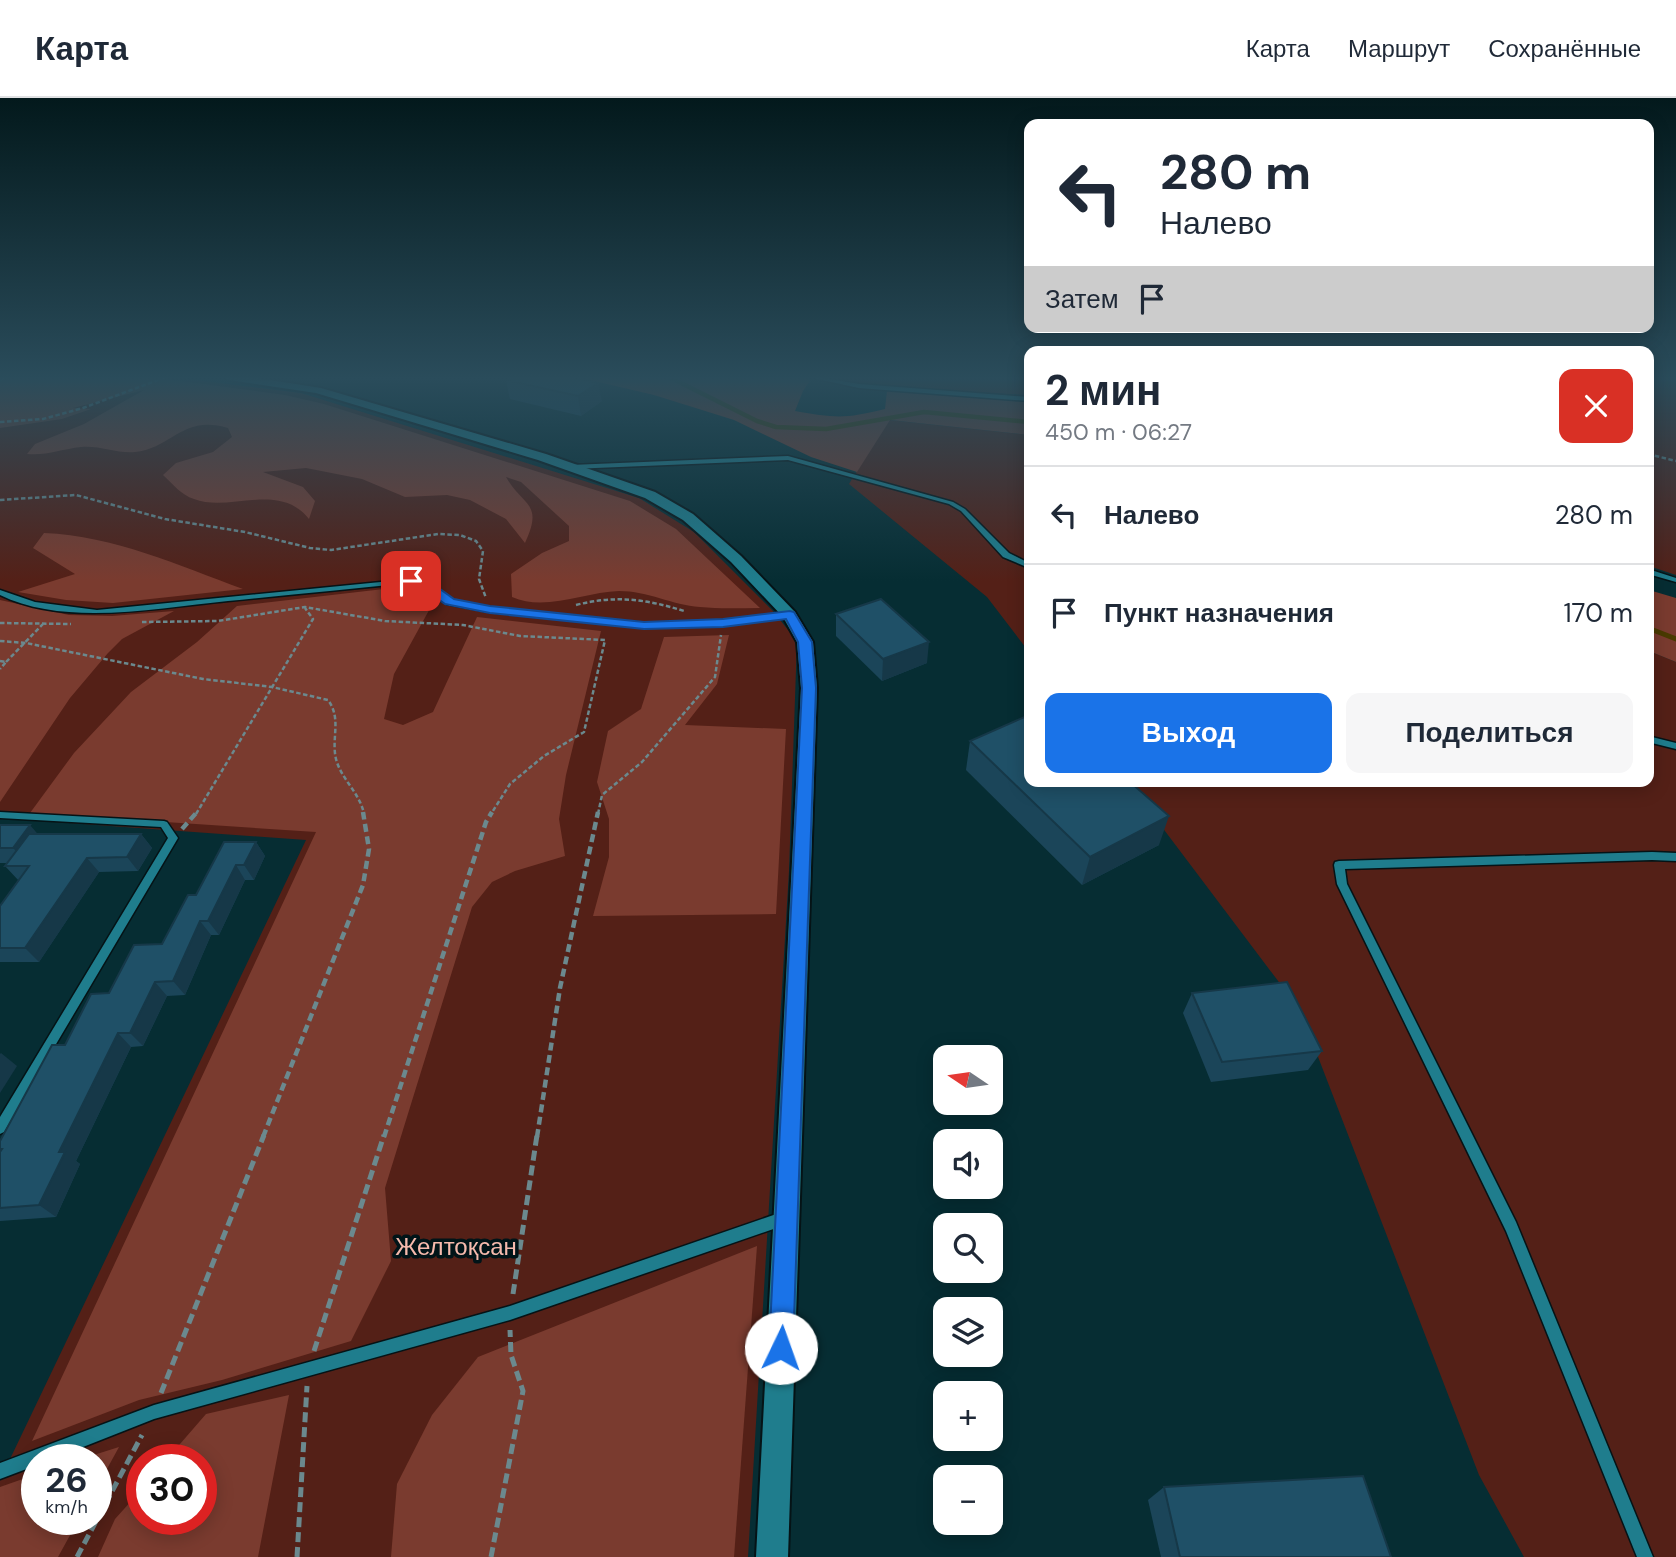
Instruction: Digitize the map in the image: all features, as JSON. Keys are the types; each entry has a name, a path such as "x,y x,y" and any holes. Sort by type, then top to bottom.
{"street":[{"path":"499,445 649,495 688,517 736,559 790,615 805,642 809,688 772,1557"}],"lane":[{"path":"571,467 788,458 951,503 963,510 1006,555 1024,564"},
{"path":"1654,573 1676,580"},
{"path":"0,592 51,607 97,612 411,581 428,587 450,602 490,610 644,625 723,623 790,615"},
{"path":"1654,740 1676,746"},
{"path":"0,815 164,824 173,838 0,1128"},
{"path":"1645,1557 1511,1227 1342,884 1339,865 1676,857"},
{"path":"0,1471 153,1412 510,1313 787,1218"}],"path":[{"path":"1654,456 1676,461"},
{"path":"0,500 76,495 165,519 245,532 320,549 439,534 460,535 476,541 483,551 479,579 490,610"},
{"path":"173,838 195,815 313,619 299,592"},
{"path":"542,615 614,596 642,597 688,612"},
{"path":"0,669 43,624 51,607"},
{"path":"137,622 218,621 305,607 386,621 463,625 520,636 605,640 584,732 544,756 510,783 486,822 308,1370 297,1557"},
{"path":"0,622 83,623"},
{"path":"491,1557 523,1391 511,1355 510,1313 560,988 602,795 642,762 715,677 723,623"},
{"path":"0,641 26,643 203,679 272,687 328,700 336,711 336,760 362,804 369,849 363,886 153,1412 77,1557"},
{"path":"0,661 6,662"}],"green space":[{"name":"Желтоқсан","path":"0,445 469,445 639,498 694,532 772,610 797,641 789,871 748,1557 0,1557 0,1480 306,840 0,818"},
{"path":"873,445 1024,445 1024,645 987,597 849,484"},
{"path":"1654,445 1676,445 1676,575 1654,568"},
{"path":"1654,653 1676,662 1676,1557 1524,1557 1479,1475 1300,1010 1132,787 1654,787"}],"shaded area":[{"path":"34,445 159,445 135,452 88,447 27,454"},
{"path":"222,445 454,445 630,501 676,529 760,608 700,607 640,593 619,591 551,602 525,601 512,597 511,574 542,553 569,541 569,526 521,482 506,477 532,512 525,543 506,519 470,500 447,495 405,497 362,479 306,468 263,472 303,487 315,501 309,519 297,508 283,502 253,500 223,503 194,499 181,492 163,475 176,463 213,452"},
{"path":"786,445 874,445 857,472 811,457"},
{"path":"44,533 70,535 121,546 243,589 113,603 66,600 18,592 75,574 33,548"},
{"path":"401,587 422,592 433,603 394,674 384,719 403,725 433,712 477,617 601,631 566,775 559,819 565,856 515,871 492,882 472,907 385,1188 391,1261 351,1341 222,1380 139,1400 32,1441 316,832 30,813 74,753 131,692 197,642 237,606"},
{"path":"1654,591 1676,598 1676,662 1654,653"},
{"path":"0,600 69,615 112,616 174,611 122,639 108,653 70,698 0,802"},
{"path":"729,635 717,684 685,725 786,729 776,914 593,916 609,857 609,819 597,782 608,731 641,709 664,637"},
{"path":"757,1246 734,1557 391,1557 397,1484 432,1415 478,1357"},
{"path":"289,1395 258,1557 98,1557 108,1535 112,1535 115,1519 126,1507 126,1535 217,1535 217,1444 180,1444 206,1414"},
{"path":"119,1447 112,1460 112,1449"},
{"path":"21,1480 21,1535 70,1535 58,1557 0,1557 0,1487"}],"building":[{"path":"881,599 929,642 883,659 836,614"},
{"path":"1024,717 1024,787 1136,787 1169,816 1090,857 970,741"},
{"path":"0,825 30,825 13,848 0,848"},
{"path":"29,834 141,834 127,857 87,858 25,948 0,948 0,906 29,866 5,866"},
{"path":"224,842 256,842 244,865 236,865 208,921 200,921 173,981 155,982 130,1033 118,1033 59,1152 65,1152 39,1205 0,1208 0,1141 52,1045 65,1045 91,994 109,993 134,945 162,944 188,895 196,895"},
{"path":"1287,982 1322,1051 1222,1062 1192,993"},
{"path":"1363,1476 1391,1557 1180,1557 1164,1487"}],"waterway":[{"path":"1654,630 1676,639"}],"route":[{"path":"411,581 428,587 450,602 490,610 644,625 723,623 790,615 805,642 809,688 781,1348"}]}
